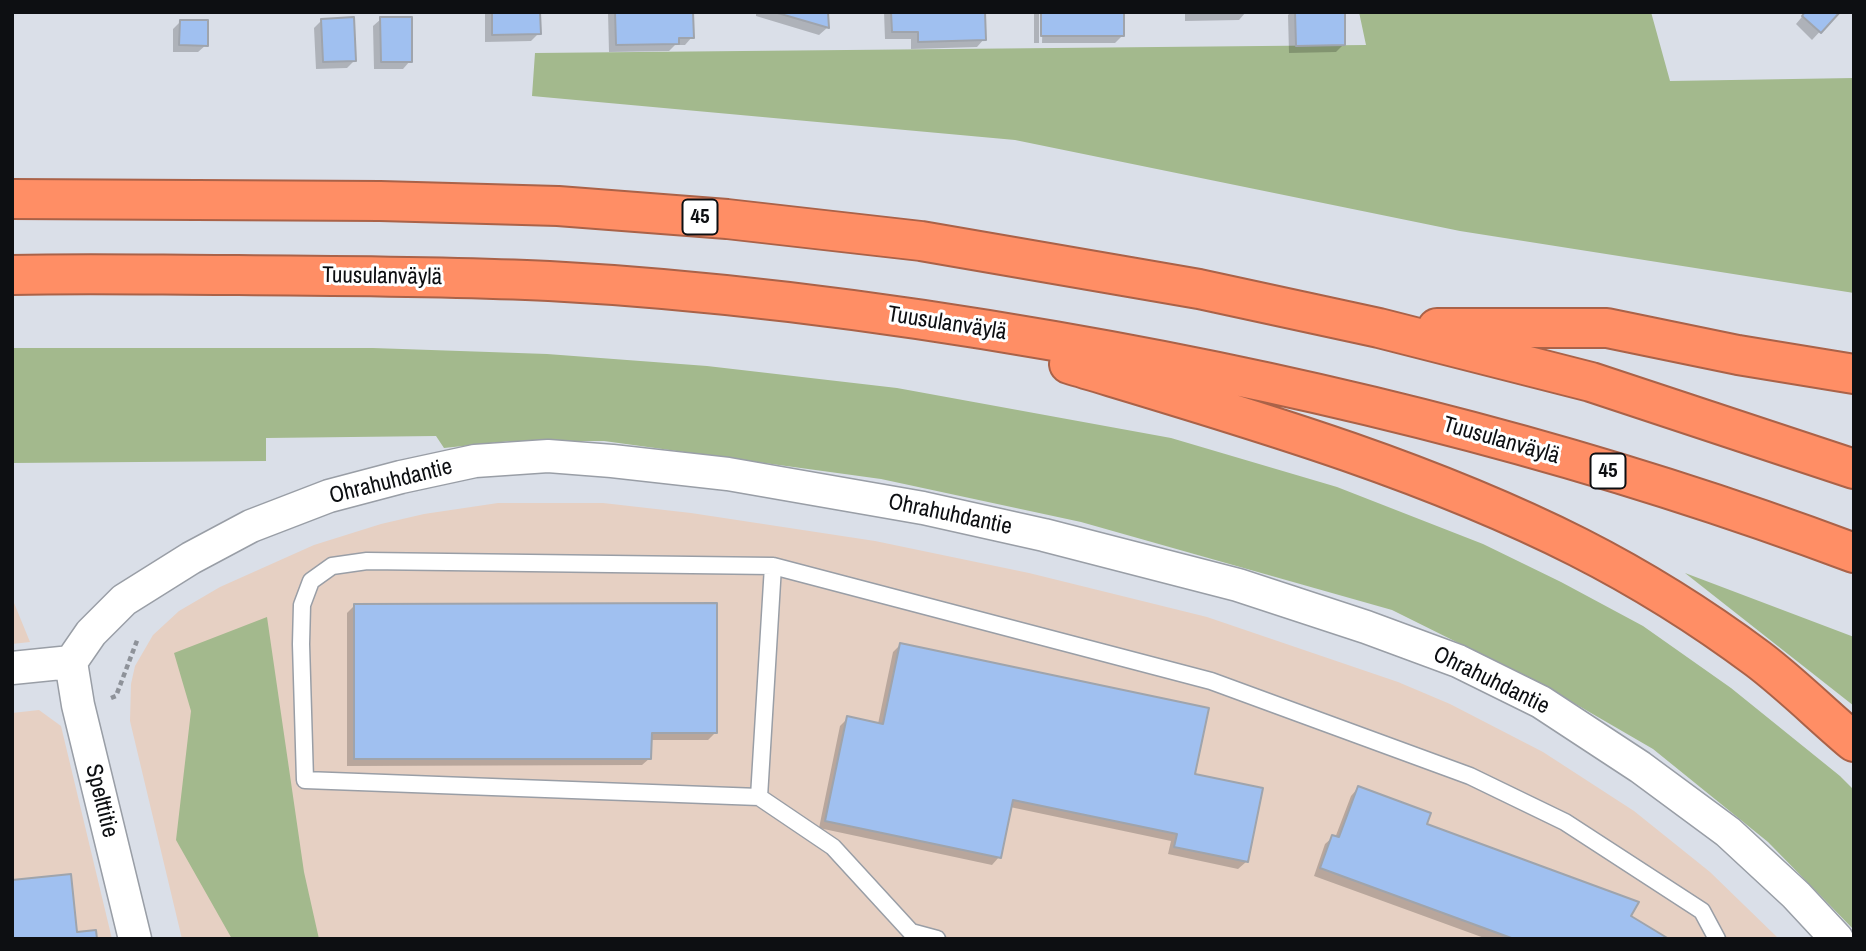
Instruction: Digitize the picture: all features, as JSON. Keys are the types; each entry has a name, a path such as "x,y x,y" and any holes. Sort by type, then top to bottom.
{"highway":[{"name":"45","path":"12,199 380,201 558,206 727,219 961,248 1199,289 1379,328 1591,382 1854,469"},
{"name":"Tuusulanväylä","path":"12,275 376,276 551,281 716,295 909,316 1185,364 1359,402 1523,446 1684,494 1854,553"},
{"path":"909,316 1344,451 1501,512 1578,547 1663,596 1758,659 1854,742"},
{"path":"1379,328 1607,328 1738,355 1854,374"}],"street":[{"name":"Ohrahuhdantie","path":"71,662 91,633 124,600 191,558 251,526 329,496 475,461 548,456 728,474 923,508 1044,535 1238,585 1366,626 1458,662 1541,702 1684,799 1728,832 1796,895 1837,939"},
{"path":"12,668 71,662"},
{"name":"Spelttitie","path":"71,662 78,705 135,939"}],"lane":[{"path":"937,939 911,932 833,846 759,797 305,780 302,605 312,581 332,566 367,561 773,566 1211,681 1470,776 1565,822 1702,911 1717,939"},
{"path":"759,797 773,566"}],"shaded area":[{"path":"498,503 603,503 691,513 875,541 1029,573 1207,617 1398,682 1450,704 1543,752 1634,811 1710,872 1779,939 182,939 130,721 131,684 135,666 153,635 179,611 220,587 314,545 424,514"},
{"path":"12,598 30,642 12,644"},
{"path":"39,710 61,726 112,939 12,939 12,713"}],"green space":[{"path":"1359,12 1651,12 1670,81 1854,78 1854,293 1460,231 1015,140 532,96 535,53 1366,45"},
{"path":"12,348 373,348 547,354 707,366 897,388 1171,438 1337,487 1483,544 1643,626 1731,688 1840,776 1854,790 1854,930 1768,842 1653,749 1541,684 1392,610 1081,522 881,479 604,441 511,441 444,448 436,436 266,438 266,461 12,463"},
{"path":"1685,573 1854,637 1854,706"},
{"path":"267,617 304,872 319,939 232,939 176,840 191,711 174,653"}],"building":[{"path":"492,12 540,12 541,34 492,35"},
{"path":"615,12 693,12 694,38 679,38 679,44 616,45"},
{"path":"774,12 828,12 829,28"},
{"path":"891,12 985,12 986,40 918,42 918,32 892,32"},
{"path":"1041,12 1124,12 1124,36 1041,36"},
{"path":"1295,12 1345,12 1345,45 1296,46"},
{"path":"1805,12 1840,12 1821,33 1802,16"},
{"path":"354,17 356,61 323,62 321,19"},
{"path":"380,17 412,17 412,62 381,62"},
{"path":"180,20 208,20 208,46 179,45"},
{"path":"717,603 717,733 652,733 651,759 354,759 354,604"},
{"path":"900,643 1209,708 1195,774 1263,788 1248,862 1174,847 1177,834 1013,800 1001,858 825,821 847,716 883,724"},
{"path":"1358,786 1431,813 1427,824 1639,902 1631,916 1669,939 1514,939 1320,868 1332,835 1339,837"},
{"path":"71,874 77,932 96,930 97,939 12,939 12,880"}]}
